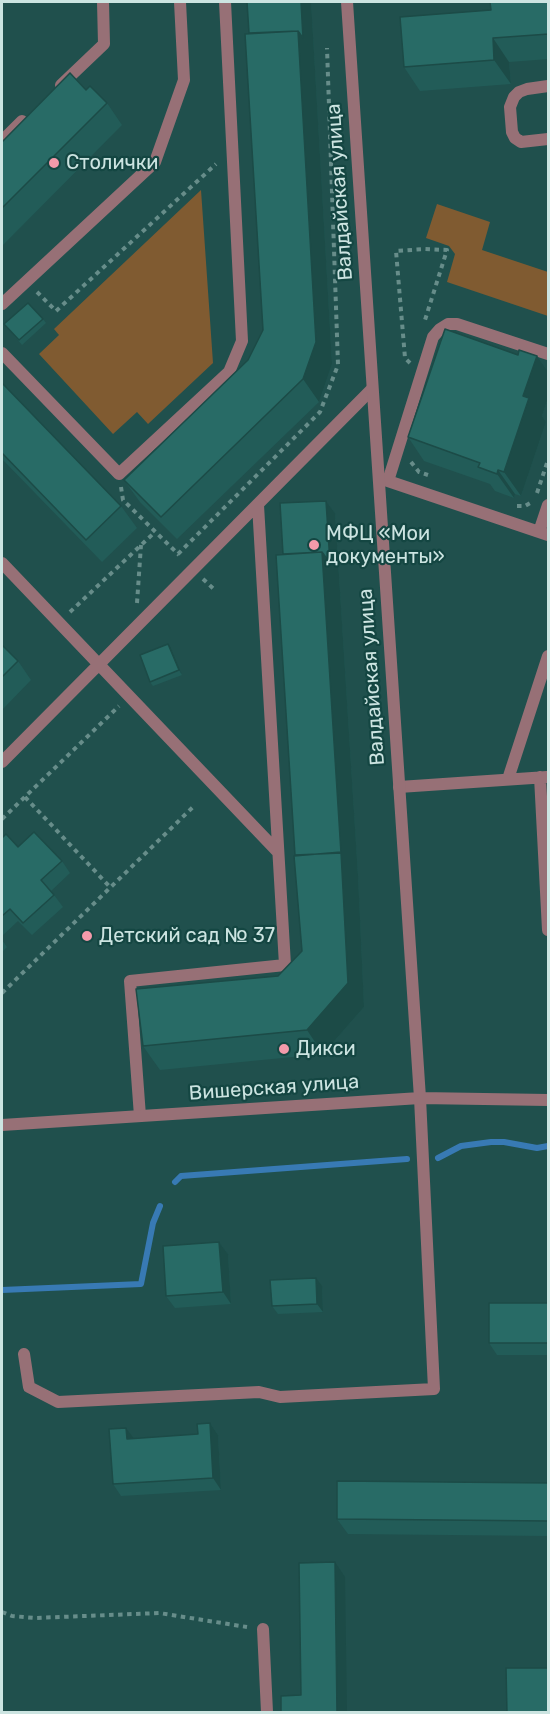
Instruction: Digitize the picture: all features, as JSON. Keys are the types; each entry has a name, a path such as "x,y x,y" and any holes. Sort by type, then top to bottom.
{"street":[{"path":"53,92 104,44 103,2"},
{"path":"2,304 156,162 184,80 180,2"},
{"path":"2,353 119,474 229,372 242,341 225,2"},
{"name":"Валдайская улица","path":"24,1354 29,1388 58,1402 259,1392 280,1397 434,1389 420,1098 399,787 383,479 372,389 347,2"},
{"path":"549,86 519,92 510,107 512,132 515,138 521,142 549,139"},
{"path":"2,141 36,109"},
{"path":"549,354 457,324 448,324 440,329 433,337 383,479 544,534 549,505"},
{"path":"2,762 372,389"},
{"path":"140,1116 130,981 285,965 258,505"},
{"path":"4,572 58,622 277,851"},
{"path":"508,779 549,656"},
{"path":"399,787 544,777 549,930"},
{"name":"Вишерская улица","path":"2,1125 420,1098 549,1100"},
{"path":"263,1629 267,1713"}],"path":[{"path":"178,554 320,412 338,365 327,48"},
{"path":"44,299 56,311 221,160"},
{"path":"410,364 405,358 396,251 447,250"},
{"path":"410,459 419,472 430,476"},
{"path":"506,502 517,506 532,503 549,460"},
{"path":"119,474 123,500 216,591"},
{"path":"58,622 155,532"},
{"path":"136,628 141,545"},
{"path":"2,819 123,702"},
{"path":"25,797 110,887"},
{"path":"2,993 193,807"},
{"path":"2,1612 12,1616 35,1618 159,1613 263,1629"}],"shaded area":[{"path":"201,190 213,363 148,424 137,412 113,434 39,354 59,335 54,329"},
{"path":"437,204 490,222 482,250 548,272 548,316 447,282 455,254 449,246 426,238"}],"building":[{"path":"247,2 301,2 303,38 298,31 249,33"},
{"path":"490,2 549,2 549,34 493,38 494,60 404,67 400,17 491,10"},
{"path":"298,31 316,342 303,379 161,517 124,480 248,360 263,330 245,34"},
{"path":"70,73 86,90 90,86 107,103 2,208 2,142"},
{"path":"28,303 43,319 19,340 4,324"},
{"path":"445,329 518,355 519,350 537,356 523,396 529,398 504,472 498,470 497,474 478,467 480,463 408,437"},
{"path":"2,383 121,506 86,540 2,453"},
{"path":"326,501 330,563 322,552 283,554 280,503"},
{"path":"322,552 341,853 295,855 276,555"},
{"path":"168,644 179,670 150,682 140,655"},
{"path":"2,645 18,661 2,677"},
{"path":"34,832 62,861 41,880 54,895 23,923 10,909 2,916 2,838 6,834 18,847"},
{"path":"341,852 348,983 307,1030 143,1046 136,989 278,976 302,951 294,856"},
{"path":"219,1242 223,1292 166,1296 163,1246"},
{"path":"316,1278 317,1304 272,1306 270,1280"},
{"path":"489,1303 549,1303 549,1343 489,1343"},
{"path":"210,1423 213,1478 113,1484 109,1429 126,1428 127,1439 198,1434 197,1424"},
{"path":"337,1481 549,1483 549,1521 337,1519"},
{"path":"335,1562 337,1713 281,1713 281,1696 301,1695 299,1563"},
{"path":"506,1668 549,1668 549,1713 507,1713"}],"waterway":[{"path":"438,1158 461,1146 491,1142 537,1148 548,1146"},
{"path":"175,1182 181,1176 407,1159"},
{"path":"2,1290 141,1284 153,1223 160,1206"}],"place":[{"name":"Столички","path":"54,163"},
{"name":"МФЦ «Мои документы»","path":"314,545"},
{"name":"Детский сад № 37","path":"87,936"},
{"name":"Дикси","path":"284,1049"}]}
